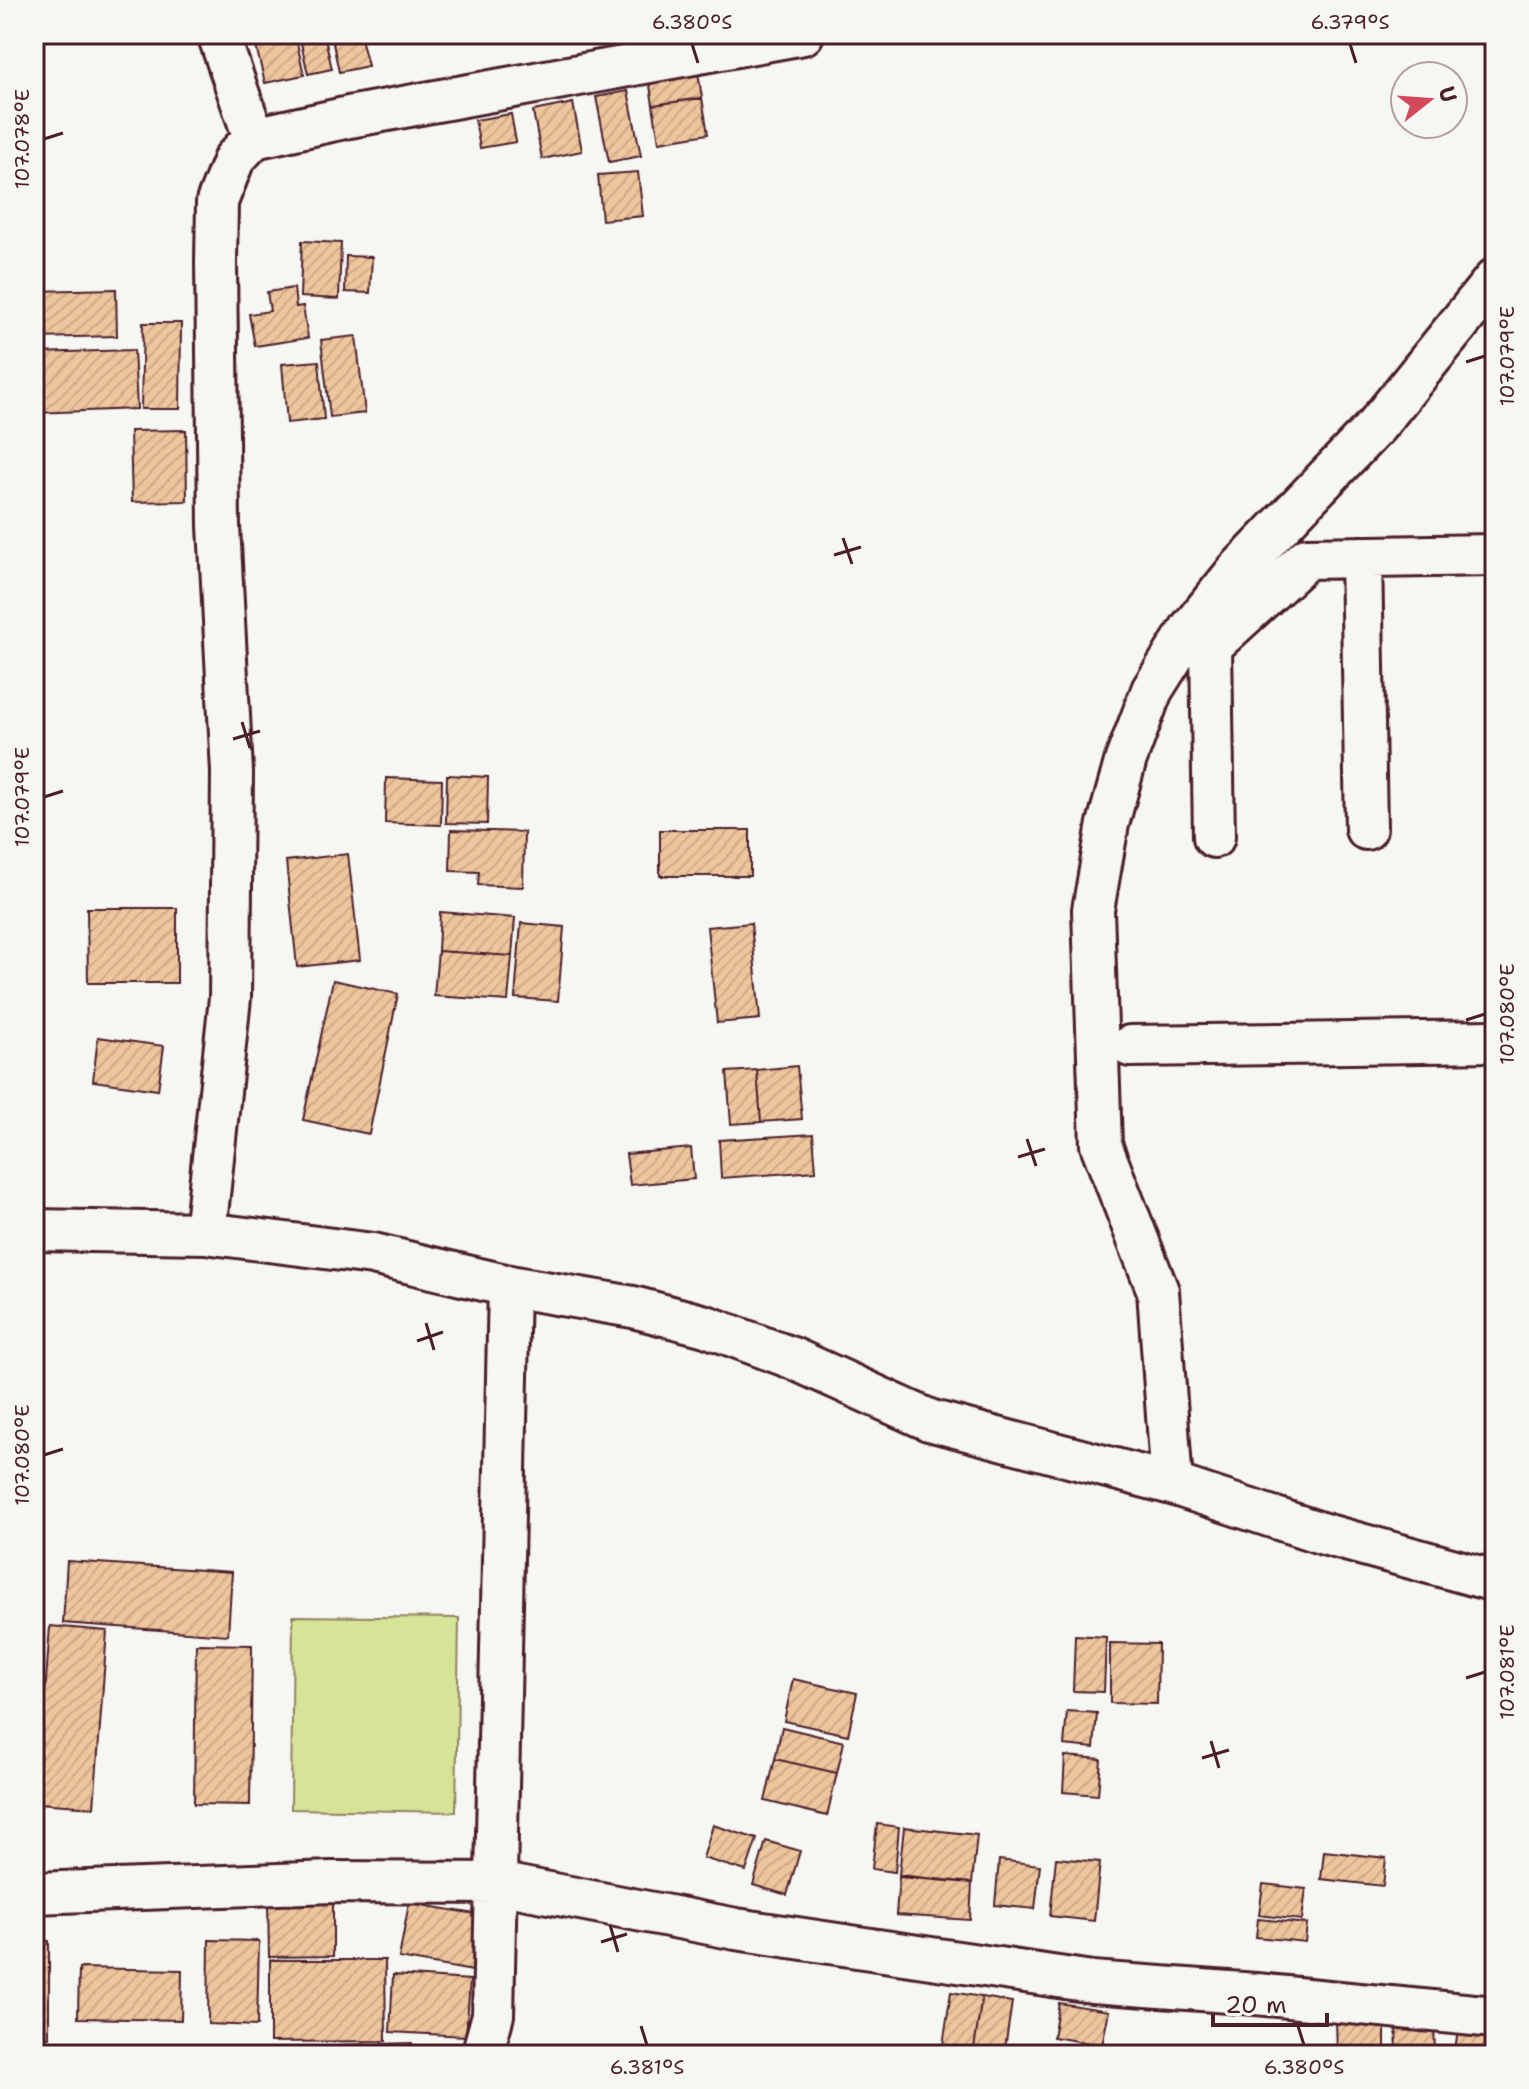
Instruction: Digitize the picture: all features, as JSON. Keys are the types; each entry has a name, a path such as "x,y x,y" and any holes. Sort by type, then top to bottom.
{"street":[{"path":"218,34 254,138"},
{"path":"205,1233 231,983 232,772 219,526 217,202 234,159 254,138 349,117 803,34"},
{"path":"1172,1484 1158,1291 1101,1145 1093,910 1108,824 1126,759 1152,690 1191,628 1237,571 1377,425 1495,279"},
{"path":"1214,837 1211,646 1307,558 1495,555"},
{"path":"1361,557 1366,829"},
{"path":"1130,1046 1495,1041"},
{"path":"34,1230 205,1233 373,1254 509,1286 633,1307 706,1326 792,1358 929,1420 1172,1484 1324,1534 1495,1581"},
{"path":"482,2055 493,2015 509,1286"},
{"path":"34,1893 332,1882 497,1883 765,1934 1092,1982 1495,2017"}],"green space":[{"path":"293,1616 459,1618 456,1812 291,1809"}],"building":[{"path":"253,34 295,34 304,75 265,83"},
{"path":"299,34 324,34 332,69 308,74"},
{"path":"331,34 360,34 368,66 339,72"},
{"path":"698,72 702,98 653,105 649,79"},
{"path":"628,91 641,156 609,162 596,97"},
{"path":"702,98 708,134 659,142 653,105"},
{"path":"573,103 582,151 542,159 533,111"},
{"path":"511,114 516,142 480,148 475,120"},
{"path":"638,172 643,216 602,220 598,175"},
{"path":"302,241 341,243 339,299 300,297"},
{"path":"346,256 372,257 370,293 345,292"},
{"path":"294,288 296,307 303,306 308,338 255,346 249,314 270,311 267,292"},
{"path":"116,289 117,336 35,338 34,291"},
{"path":"143,323 181,323 180,409 141,409"},
{"path":"356,336 365,413 330,417 321,340"},
{"path":"134,350 137,409 34,413 34,353"},
{"path":"319,361 324,419 287,423 282,364"},
{"path":"186,430 187,501 132,502 130,431"},
{"path":"447,775 488,777 487,824 446,823"},
{"path":"386,778 442,780 441,825 385,823"},
{"path":"451,830 524,832 523,887 478,885 479,872 450,871"},
{"path":"660,830 750,830 750,876 660,876"},
{"path":"348,854 360,960 297,967 286,861"},
{"path":"87,908 177,908 177,983 88,983"},
{"path":"440,912 515,918 512,956 438,951"},
{"path":"521,923 564,927 558,1001 515,998"},
{"path":"751,923 760,1019 717,1023 707,927"},
{"path":"438,951 512,956 508,1001 434,996"},
{"path":"333,980 398,994 369,1134 303,1120"},
{"path":"98,1037 164,1046 158,1090 93,1081"},
{"path":"797,1066 802,1119 761,1122 757,1070"},
{"path":"757,1070 761,1122 731,1124 727,1072"},
{"path":"813,1134 816,1171 721,1178 719,1140"},
{"path":"691,1148 694,1179 630,1185 626,1154"},
{"path":"67,1561 232,1572 228,1635 63,1623"},
{"path":"50,1626 107,1631 94,1807 37,1803"},
{"path":"1075,1635 1106,1637 1104,1692 1073,1691"},
{"path":"1110,1643 1158,1644 1157,1704 1110,1703"},
{"path":"196,1644 252,1645 250,1805 194,1804"},
{"path":"793,1679 857,1693 848,1735 784,1721"},
{"path":"1067,1711 1097,1713 1094,1748 1064,1745"},
{"path":"782,1727 844,1742 837,1773 775,1759"},
{"path":"1065,1756 1101,1759 1098,1795 1063,1792"},
{"path":"775,1759 837,1773 827,1816 765,1801"},
{"path":"877,1824 899,1827 895,1872 872,1869"},
{"path":"713,1825 757,1839 746,1871 703,1858"},
{"path":"904,1827 977,1835 972,1883 899,1875"},
{"path":"766,1841 800,1851 787,1895 753,1885"},
{"path":"1324,1851 1386,1858 1383,1886 1321,1879"},
{"path":"1056,1858 1100,1862 1094,1921 1050,1916"},
{"path":"999,1860 1040,1865 1035,1909 995,1905"},
{"path":"899,1877 972,1883 970,1920 896,1915"},
{"path":"1263,1884 1306,1889 1302,1920 1259,1915"},
{"path":"268,1902 333,1902 333,1956 269,1957"},
{"path":"409,1903 482,1915 473,1971 399,1958"},
{"path":"1258,1919 1307,1924 1305,1942 1256,1937"},
{"path":"209,1940 259,1941 257,2026 208,2024"},
{"path":"34,1941 49,1941 49,2037 34,2037"},
{"path":"270,1960 385,1960 386,2041 270,2042"},
{"path":"79,1968 182,1970 181,2020 78,2018"},
{"path":"393,1975 470,1980 466,2036 390,2032"},
{"path":"951,1992 982,1997 973,2055 942,2052"},
{"path":"982,1997 1012,2002 1004,2055 973,2055"},
{"path":"1059,2003 1109,2011 1102,2045 1053,2037"},
{"path":"1385,2018 1385,2055 1337,2055 1336,2019"},
{"path":"1434,2021 1435,2055 1397,2055 1396,2022"},
{"path":"1459,2025 1495,2032 1495,2055 1454,2055"},
{"path":"412,2043 413,2055 345,2055 345,2045"}]}
